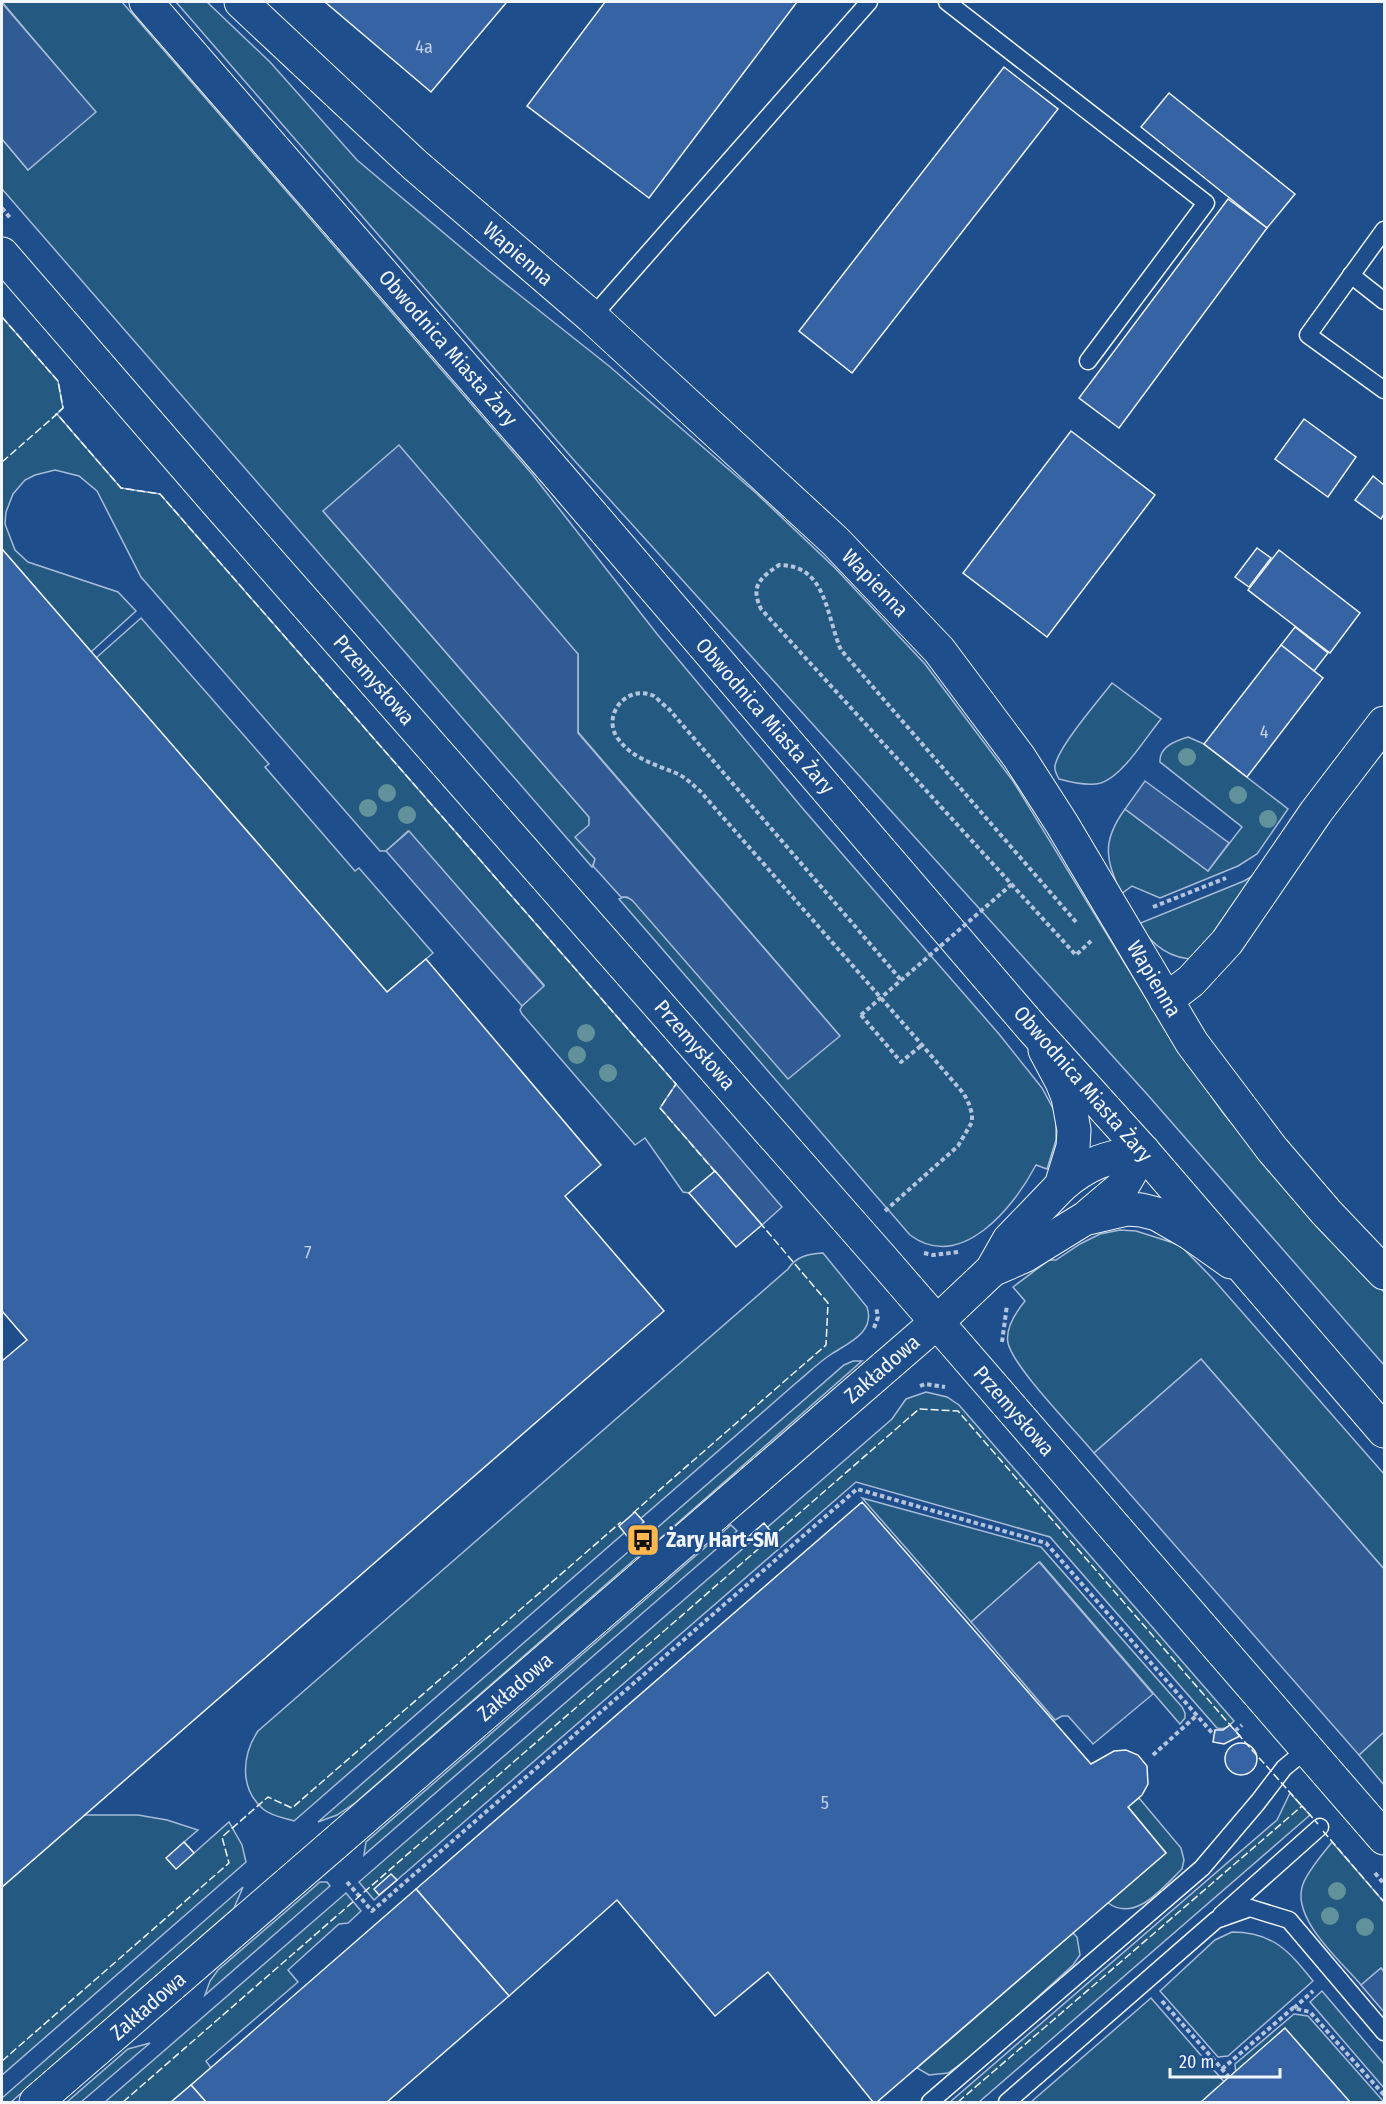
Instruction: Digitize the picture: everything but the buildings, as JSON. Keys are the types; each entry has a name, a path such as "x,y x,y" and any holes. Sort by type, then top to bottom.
{"street":[{"name":"Obwodnica Miasta Żary","path":"146,2 557,474 1032,1028 1143,1151 1384,1431"},
{"name":"Wapienna","path":"242,2 415,165 592,317 836,542 939,650 1019,757 1062,824 1192,1042 1272,1149 1326,1212 1384,1273"},
{"name":"Przemysłowa","path":"2,254 214,499 937,1322 1384,1838"},
{"path":"1166,1000 1203,969 1227,942 1316,812 1384,723"},
{"name":"Zakładowa","path":"1032,1028 1062,1082 1072,1113 1073,1147 1061,1186"},
{"name":"Zakładowa","path":"992,1270 1009,1240 1061,1186 1078,1172 1095,1162 1143,1151"},
{"name":"Zakładowa","path":"36,2103 937,1322 992,1270 1024,1256 1084,1220 1122,1187 1143,1151"},
{"name":"Zakładowa","path":"1084,1220 1127,1209 1157,1214 1190,1233 1245,1271"}],"lane":[{"path":"592,317 869,2"},
{"path":"947,2 1206,203 1088,361"},
{"path":"1384,230 1308,335 1384,390"},
{"path":"1351,275 1384,301"},
{"path":"930,2103 1202,1868 1284,1768 1307,1749"},
{"path":"1007,2103 1320,1827"},
{"path":"1216,1920 1250,1908 1289,1920 1384,2032"}],"path":[{"path":"1077,922 841,650 832,631 824,596 808,574 800,567 778,565 763,576 757,584 758,602 761,609 1076,955 1092,940 1084,931"},
{"path":"880,1215 958,1146 972,1122 972,1114 964,1094 700,791 681,776 637,757 617,739 612,724 612,715 618,704 628,696 640,693 654,696 668,708 901,980"},
{"path":"922,1045 901,1062 861,1015 1012,884"},
{"path":"873,1331 878,1317 875,1301"},
{"path":"884,1367 904,1392 925,1384 941,1385 950,1390"},
{"path":"347,1881 372,1911 857,1489 1046,1543 1214,1735"},
{"path":"1153,1755 1196,1716"},
{"path":"1222,2069 1317,1987"},
{"path":"1156,1994 1229,2077"},
{"path":"1293,2008 1310,2012 1384,2095"}],"shaded area":[{"path":"2,2 122,2 532,474 657,634 804,810 999,1034 1042,1088 1056,1114 1056,1140 1047,1169 1036,1165 1014,1199 984,1230 966,1241 948,1246 929,1245 910,1235 619,899 629,898 840,1036 578,732 578,654 323,511 589,817 595,860 592,867 2,189 2,139 28,170 95,112"},
{"path":"176,2 207,2 270,62 357,160 488,270 609,366 756,493 835,568 925,664 1013,781 1174,1044 1224,1114 1317,1227 1384,1292 1384,1365 1146,1093 573,459"},
{"path":"2,3 96,112 28,170 2,139"},
{"path":"2,317 58,381 63,408 57,414 121,488 160,494 676,1084 661,1108 715,1171 689,1193 683,1192 645,1138 635,1145 522,1014 520,1010 522,1006 544,985 408,831 386,851 380,851 141,577 97,491 79,476 55,470 35,475 25,480 13,494 6,512 5,524 15,550 28,562 118,592 136,611 91,652 2,549"},
{"path":"399,445 578,654 578,733 840,1036 788,1079 632,900 621,897 593,866 595,859 575,837 589,825 589,817 323,511"},
{"path":"141,618 269,764 265,767 355,871 359,868 433,953 387,992 96,658"},
{"path":"1112,683 1161,719 1134,755 1118,773 1109,779 1091,784 1059,779 1055,766 1063,747"},
{"path":"1188,737 1204,744 1288,809 1257,854 1238,866 1160,898 1132,886 1121,894 1112,871 1108,851 1112,831 1125,809 1208,871 1242,827 1160,762 1165,749"},
{"path":"1145,781 1229,843 1208,871 1125,809"},
{"path":"409,831 544,986 522,1006 386,851"},
{"path":"1263,870 1198,959 1179,957 1164,950 1150,939 1138,924 1244,881"},
{"path":"676,1084 782,1207 762,1225 660,1108"},
{"path":"1120,1230 1136,1231 1180,1245 1214,1280 1384,1474 1384,1569 1201,1359 1094,1453 1033,1383 1012,1354 1008,1343 1010,1326 1025,1301 1013,1287 1049,1260 1056,1260 1100,1234"},
{"path":"823,1253 867,1307 869,1316 867,1324 858,1337 813,1369 294,1821 266,1811 255,1801 247,1781 246,1761 258,1731 795,1261 808,1255"},
{"path":"1201,1359 1384,1569 1384,1732 1359,1755 1094,1453"},
{"path":"853,1361 862,1361 656,1542 650,1534 844,1365"},
{"path":"926,1392 947,1397 959,1405 1234,1721 1230,1725 1217,1728 1050,1537 856,1482 374,1900 359,1882 892,1419 906,1399"},
{"path":"862,1498 1041,1547 1182,1707 1185,1718 1180,1724 1040,1562 971,1622"},
{"path":"731,1525 737,1531 364,1855 366,1842"},
{"path":"636,1545 642,1553 355,1803 337,1815 318,1822"},
{"path":"1039,1562 1153,1694 1093,1744 1068,1716 1055,1720 971,1622"},
{"path":"1384,1732 1384,1785 1359,1755"},
{"path":"1290,1793 1310,1815 979,2102 950,2102 1277,1820"},
{"path":"1139,1798 1181,1848 1184,1860 1182,1869 1158,1893 1139,1906 1129,1909 1118,1908 1108,1903 1166,1853 1128,1807"},
{"path":"84,1815 138,1815 167,1820 198,1830 184,1842 194,1853 229,1822 242,1845 246,1862 2,2075 2,1887"},
{"path":"1332,1842 1384,1902 1384,1972 1381,1968 1361,1985 1310,1925 1301,1897 1303,1884 1312,1867"},
{"path":"320,1882 327,1882 330,1886 205,1995 210,1981 218,1970"},
{"path":"243,1887 234,1908 11,2102 2,2102 2,2098"},
{"path":"346,1893 361,1911 348,1923 339,1924 288,1970 298,1982 206,2061 211,2068 171,2102 105,2102"},
{"path":"1232,1932 1259,1935 1279,1945 1313,1981 1228,2056 1218,2057 1160,1991 1215,1940"},
{"path":"1073,1933 1077,1937 1080,1955 1073,1965 976,2053 948,2073 929,2075 917,2068"},
{"path":"1381,1968 1384,1972 1384,2012 1361,1985"},
{"path":"1322,1991 1384,2064 1384,2088 1310,2002"},
{"path":"1151,1998 1226,2084 1205,2102 1031,2102"},
{"path":"1294,2014 1308,2016 1384,2102 1344,2102 1284,2034 1236,2075 1235,2064"},
{"path":"150,2043 81,2102 67,2102 128,2049"}],"fence":[{"path":"2,317 58,381 63,408 55,415"},
{"path":"2,462 57,414 121,488 160,494 676,1084 660,1108 717,1174"},
{"path":"633,1513 826,1345 828,1303 761,1224"},
{"path":"123,2102 919,1409 958,1411 1231,1726"},
{"path":"2,2061 229,1863 222,1837 268,1797 292,1808 621,1522"},
{"path":"1237,1733 1302,1806"},
{"path":"958,2102 1302,1806 1318,1824"},
{"path":"1323,1831 1384,1902"}],"place":[{"name":"Żary Hart-SM","path":"643,1540"}]}
